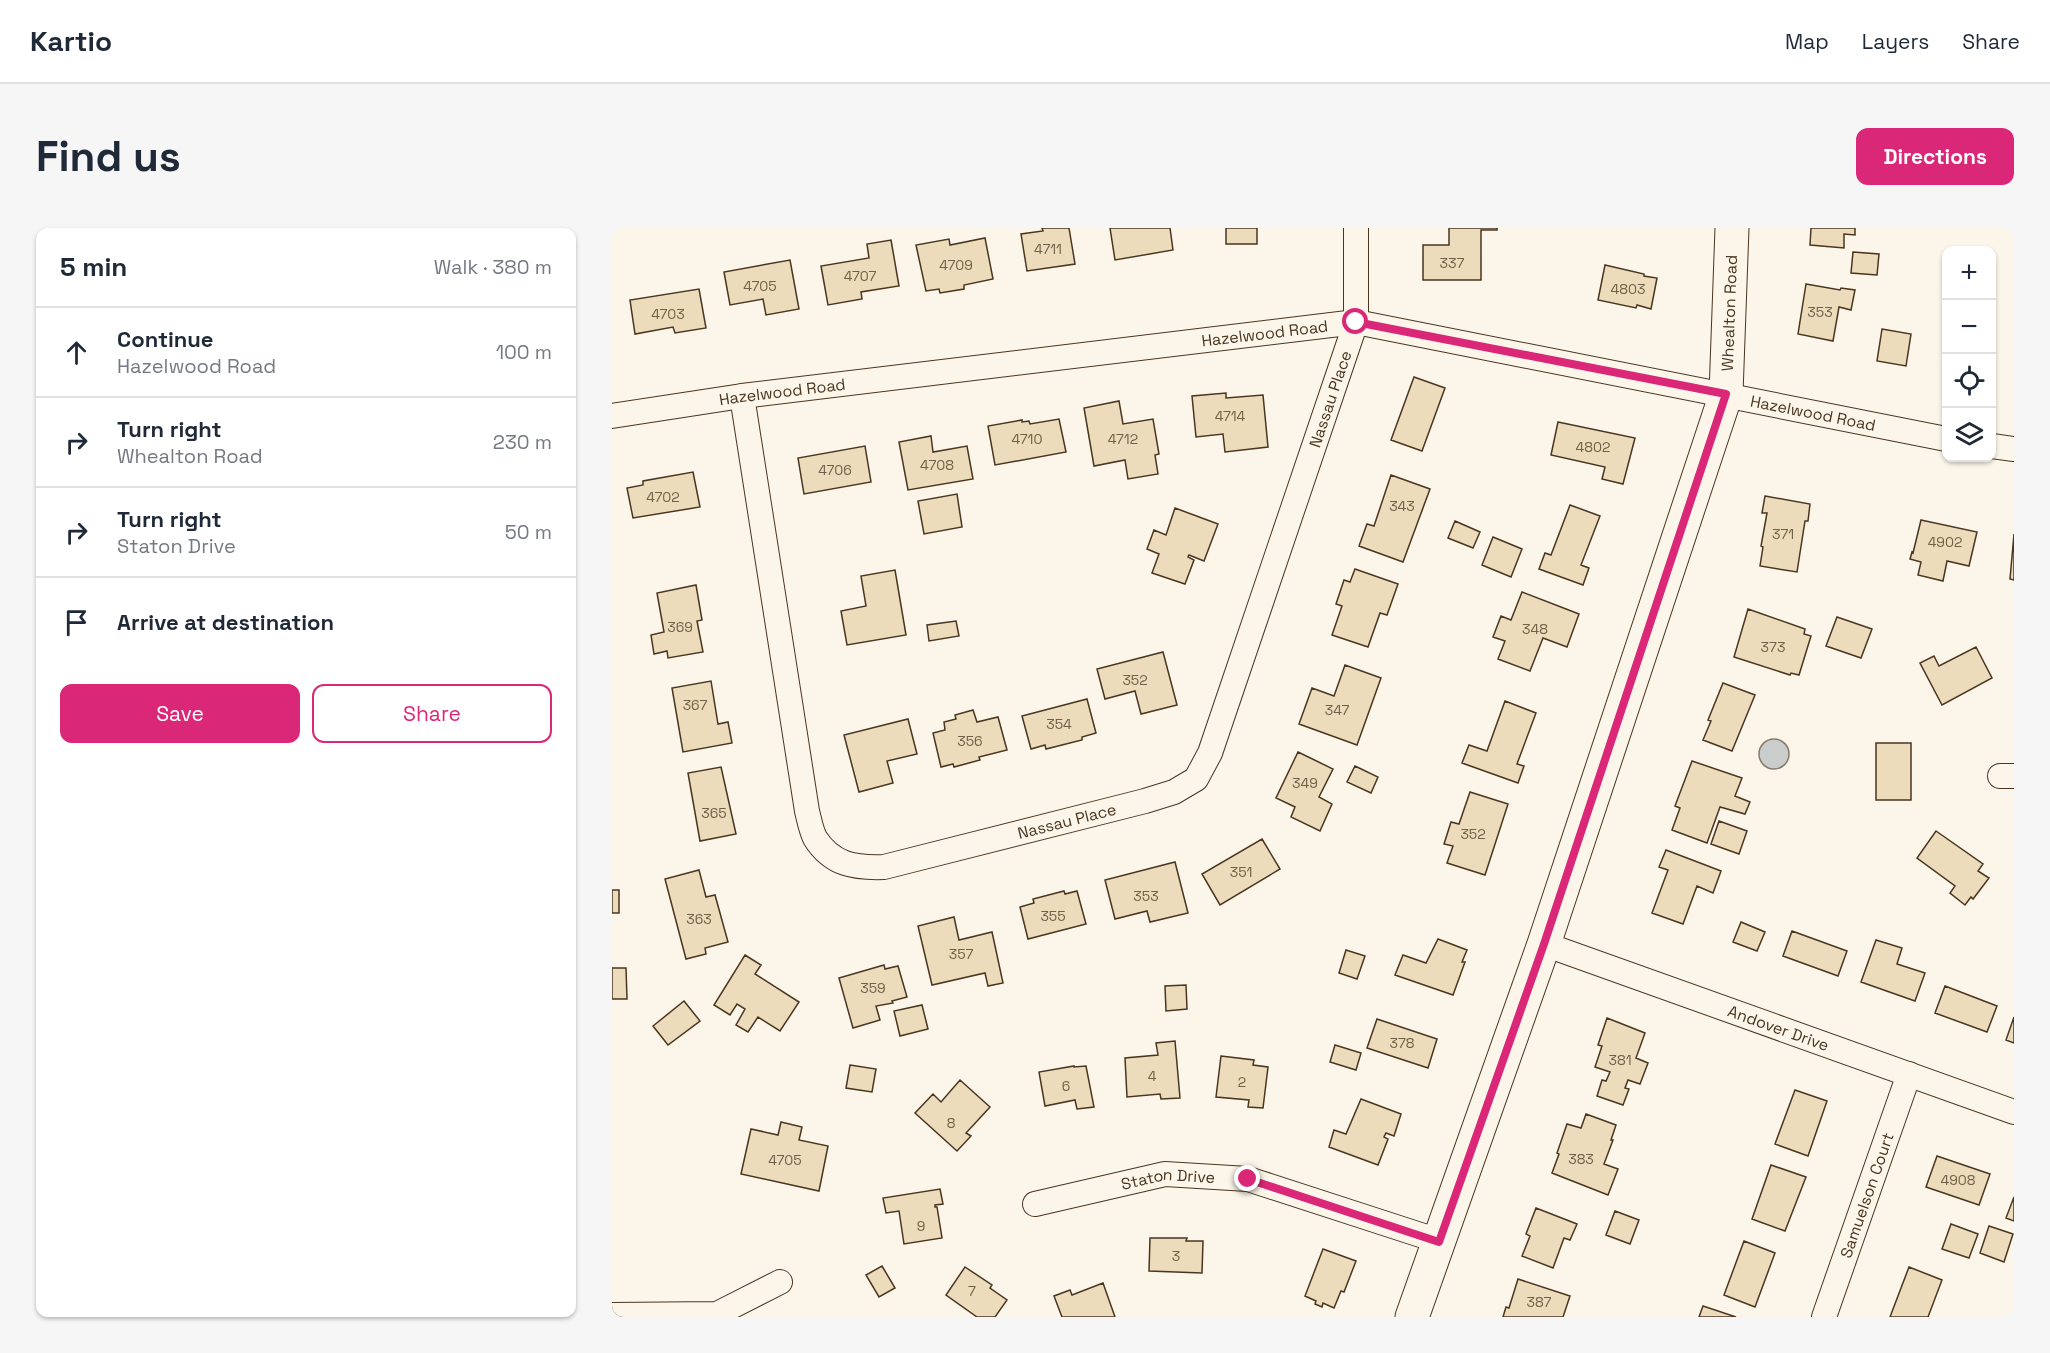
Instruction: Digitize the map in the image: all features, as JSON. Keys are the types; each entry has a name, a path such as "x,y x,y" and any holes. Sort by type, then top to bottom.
{"street":[{"name":"Nassau Place","path":"742,396 807,811 814,837 832,858 860,868 884,867 1144,801 1174,792 1196,779 1210,753 1356,322 1356,228"},
{"name":"Whealton Road","path":"1412,1317 1544,944 1726,394 1732,228"},
{"name":"Hazelwood Road","path":"612,416 742,396 1356,322 1942,438"},
{"path":"1996,447 2014,449"},
{"name":"Andover Drive","path":"1544,944 2014,1112"},
{"name":"Samuelson Court","path":"1824,1317 1909,1074"},
{"name":"Staton Drive","path":"1035,1204 1165,1174 1248,1179 1439,1242"},
{"path":"612,1315 717,1314 780,1282"}],"shaded area":[{"path":"1774,739 1784,744 1789,754 1784,764 1774,769 1764,764 1759,754 1764,744"}],"building":[{"path":"1042,228 1069,228 1075,264 1027,271 1021,234 1043,231"},
{"path":"1110,228 1170,228 1173,250 1115,260"},
{"path":"1226,228 1257,228 1257,244 1226,244"},
{"path":"1449,228 1497,228 1497,230 1481,230 1481,280 1423,280 1423,245 1449,245"},
{"path":"1811,228 1855,228 1855,235 1844,234 1844,248 1810,245"},
{"path":"985,238 993,279 964,285 964,289 940,293 939,289 926,291 916,245 949,239 950,245"},
{"path":"891,240 899,286 861,292 862,299 828,305 821,266 869,258 867,244"},
{"path":"1853,252 1879,254 1877,275 1851,273"},
{"path":"790,260 799,309 766,315 763,299 730,305 724,272"},
{"path":"1605,265 1657,278 1651,309 1598,300"},
{"path":"1806,284 1840,290 1841,288 1855,290 1851,310 1839,307 1833,341 1798,334"},
{"path":"699,289 706,328 675,333 673,327 635,334 630,300"},
{"path":"1882,329 1911,334 1906,366 1877,361"},
{"path":"1414,377 1445,388 1422,451 1391,440"},
{"path":"1226,393 1226,398 1263,395 1268,447 1225,452 1223,434 1196,437 1192,396"},
{"path":"1119,401 1123,424 1153,419 1159,454 1155,455 1158,474 1128,479 1125,460 1094,466 1084,408"},
{"path":"1059,419 1066,452 995,465 988,426 1022,420 1022,422 1029,421 1030,424"},
{"path":"1558,422 1635,438 1623,484 1602,479 1605,467 1551,455"},
{"path":"931,436 933,452 967,446 973,479 908,490 899,442"},
{"path":"865,446 871,482 804,494 798,458"},
{"path":"693,472 700,507 633,518 627,488 643,485 643,481"},
{"path":"1391,475 1430,489 1403,562 1359,546 1367,524 1374,526"},
{"path":"957,494 962,527 924,534 918,501"},
{"path":"1765,496 1810,504 1797,572 1760,566 1767,513 1762,513"},
{"path":"1570,505 1600,516 1581,565 1589,568 1583,585 1539,569 1545,553 1551,555"},
{"path":"1175,508 1218,524 1204,561 1189,555 1188,557 1194,560 1185,584 1152,573 1159,554 1147,549 1154,530 1166,535"},
{"path":"1921,520 1977,532 1969,566 1947,561 1943,581 1918,575 1921,562 1910,559"},
{"path":"1455,521 1480,532 1473,548 1448,538"},
{"path":"2014,534 2014,580 2010,579"},
{"path":"1493,537 1522,549 1511,577 1482,565"},
{"path":"1355,569 1398,584 1387,615 1380,613 1368,647 1332,635 1342,606 1336,604 1344,580 1350,582"},
{"path":"895,570 906,635 847,645 841,611 866,606 861,576"},
{"path":"696,585 702,620 697,621 703,652 668,658 667,651 654,654 651,635 664,632 657,593"},
{"path":"1522,592 1579,614 1567,647 1543,638 1530,671 1498,659 1505,641 1493,637 1501,616 1511,620"},
{"path":"1748,609 1805,629 1804,634 1811,636 1799,675 1791,673 1790,675 1734,657"},
{"path":"1837,617 1872,629 1861,658 1826,646"},
{"path":"956,621 959,636 929,641 927,625"},
{"path":"1976,647 1992,678 1942,705 1920,663 1934,656 1939,666"},
{"path":"1163,652 1177,705 1141,714 1135,691 1105,699 1097,669"},
{"path":"1345,665 1381,678 1357,745 1299,724 1312,688 1334,696"},
{"path":"711,681 718,724 728,722 732,743 683,752 672,688"},
{"path":"1723,683 1755,695 1732,751 1703,740 1711,721 1708,720"},
{"path":"1087,699 1096,733 1082,737 1082,740 1046,749 1045,745 1031,749 1022,716"},
{"path":"1505,701 1536,713 1517,764 1524,766 1518,783 1462,763 1469,745 1487,751"},
{"path":"973,710 977,722 998,717 1007,750 979,757 980,760 954,767 953,764 941,767 933,733 945,730 944,722 956,719 955,715"},
{"path":"908,719 917,754 887,761 893,783 859,792 844,735"},
{"path":"1876,743 1911,743 1911,800 1876,800"},
{"path":"1298,752 1333,769 1319,797 1332,804 1320,831 1291,817 1295,807 1276,798"},
{"path":"1692,761 1742,778 1735,796 1750,802 1745,814 1720,807 1707,843 1672,830 1680,808 1675,806"},
{"path":"1355,766 1378,777 1371,793 1347,782"},
{"path":"721,767 736,834 700,841 688,773"},
{"path":"1470,792 1508,804 1485,875 1447,863 1453,846 1444,844 1451,822 1459,824"},
{"path":"1719,821 1747,831 1739,854 1711,844"},
{"path":"1936,831 1983,864 1978,871 1989,878 1973,899 1971,897 1965,905 1950,893 1955,886 1917,858"},
{"path":"1262,839 1280,869 1220,905 1202,874"},
{"path":"1666,850 1721,871 1713,893 1697,886 1683,924 1652,913 1668,870 1659,867"},
{"path":"1175,862 1188,913 1150,922 1147,911 1115,919 1105,880"},
{"path":"699,870 706,897 715,895 728,942 705,948 706,954 686,959 665,879"},
{"path":"612,890 619,890 619,913 612,913"},
{"path":"1064,891 1065,894 1077,891 1086,924 1028,939 1020,907 1034,903 1033,899"},
{"path":"954,917 959,940 992,932 1003,983 988,986 985,973 932,985 918,926"},
{"path":"1741,922 1765,932 1757,951 1733,942"},
{"path":"1792,931 1847,951 1838,976 1783,956"},
{"path":"1438,939 1467,950 1453,995 1395,975 1403,955 1426,963"},
{"path":"1876,940 1902,948 1897,964 1925,973 1915,1001 1861,982"},
{"path":"1346,950 1365,956 1357,979 1339,973"},
{"path":"745,955 761,965 755,974 799,1002 780,1031 758,1017 748,1032 736,1025 745,1009 737,1004 730,1015 714,1005"},
{"path":"884,965 885,969 898,966 907,997 892,1001 893,1003 876,1006 880,1020 853,1028 839,978"},
{"path":"612,968 626,968 627,999 612,999"},
{"path":"1186,985 1187,1009 1166,1011 1165,986"},
{"path":"1945,986 1997,1006 1987,1032 1935,1013"},
{"path":"684,1001 700,1021 668,1045 653,1026"},
{"path":"922,1005 928,1029 900,1036 894,1011"},
{"path":"2014,1017 2014,1043 2006,1040"},
{"path":"1607,1018 1645,1033 1636,1058 1648,1063 1640,1084 1628,1080 1625,1088 1629,1089 1623,1105 1597,1096 1602,1080 1606,1081 1610,1072 1595,1067 1602,1046 1598,1045"},
{"path":"1377,1019 1437,1039 1428,1068 1367,1048"},
{"path":"1175,1041 1180,1098 1161,1099 1160,1094 1127,1097 1125,1058 1158,1055 1156,1043"},
{"path":"1335,1045 1361,1053 1356,1070 1330,1062"},
{"path":"1221,1056 1254,1060 1253,1065 1268,1067 1263,1108 1248,1107 1249,1100 1216,1097"},
{"path":"850,1065 876,1069 872,1092 846,1088"},
{"path":"1086,1066 1094,1107 1077,1109 1075,1100 1045,1106 1039,1072"},
{"path":"960,1080 990,1107 966,1133 971,1136 957,1151 915,1113 933,1094 941,1102"},
{"path":"1795,1090 1827,1101 1808,1156 1775,1144"},
{"path":"1361,1099 1401,1114 1394,1136 1386,1133 1384,1137 1388,1139 1378,1165 1329,1147 1334,1130 1346,1134"},
{"path":"1586,1114 1616,1125 1604,1164 1618,1169 1608,1195 1552,1173 1567,1124 1581,1128"},
{"path":"781,1122 802,1127 799,1140 828,1146 819,1191 741,1174 751,1129 778,1135"},
{"path":"1937,1156 1990,1174 1979,1205 1926,1187"},
{"path":"1771,1165 1806,1177 1785,1231 1752,1219"},
{"path":"940,1189 943,1204 935,1205 935,1207 937,1207 942,1238 904,1244 899,1211 886,1213 883,1198"},
{"path":"2014,1197 2014,1221 2006,1218"},
{"path":"1536,1208 1577,1224 1570,1240 1564,1238 1553,1268 1522,1256 1530,1236 1526,1234"},
{"path":"1615,1211 1639,1220 1630,1244 1606,1235"},
{"path":"1951,1224 1978,1234 1969,1258 1942,1249"},
{"path":"1989,1226 2013,1234 2004,1262 1980,1253"},
{"path":"1150,1238 1187,1238 1186,1241 1203,1241 1202,1273 1149,1271"},
{"path":"1744,1241 1775,1253 1755,1307 1724,1295"},
{"path":"1323,1249 1356,1261 1344,1292 1341,1291 1334,1308 1323,1303 1322,1307 1305,1296"},
{"path":"882,1266 895,1288 879,1297 866,1275"},
{"path":"965,1267 992,1285 990,1288 1007,1300 995,1317 977,1317 946,1295"},
{"path":"1909,1267 1942,1280 1928,1317 1890,1317"},
{"path":"1518,1279 1570,1296 1563,1317 1503,1317 1506,1307 1509,1308"},
{"path":"1103,1283 1115,1317 1062,1317 1054,1296 1070,1290 1072,1295"},
{"path":"1703,1306 1736,1317 1699,1317"}],"route":[{"path":"1248,1179 1439,1242 1544,944 1726,394 1356,322"}]}
